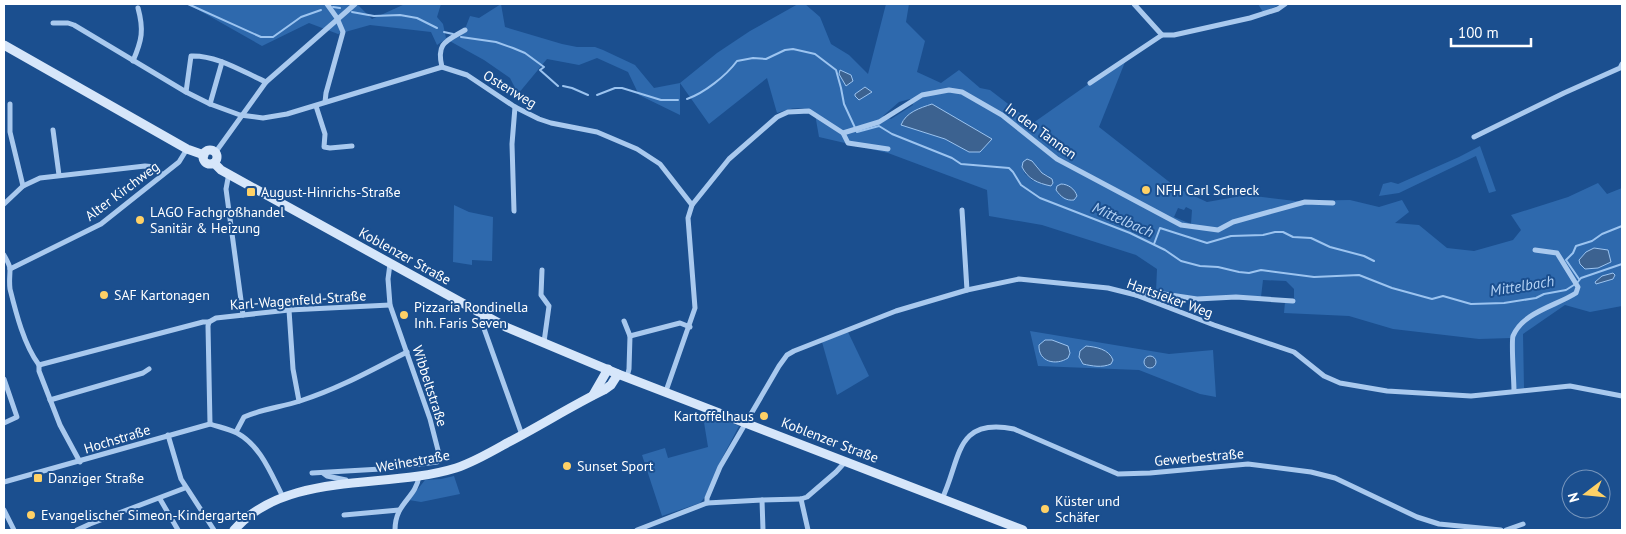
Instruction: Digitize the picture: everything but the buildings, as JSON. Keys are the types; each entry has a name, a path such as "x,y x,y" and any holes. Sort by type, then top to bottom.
{"main road":[{"path":"4,45 187,150"},
{"name":"Koblenzer Straße","path":"187,150 204,155 206,163 215,158 221,170 506,327 1011,528 1024,530"},
{"path":"588,361 598,373 600,385"},
{"name":"Weihestraße","path":"592,396 608,369"},
{"name":"Weihestraße","path":"234,530 257,510 282,497 313,489 418,476 458,467 481,458 611,385 623,375"}],"street":[{"path":"325,102 343,32 337,18 327,4"},
{"path":"215,158 240,115 266,82 355,4"},
{"path":"1134,4 1162,35"},
{"path":"1090,83 1162,35 1174,35 1250,18 1278,9 1285,4"},
{"path":"133,61 142,33 138,8"},
{"path":"53,23 74,25 186,92 210,104 240,115 264,118 316,106 442,67 440,48 445,41 464,30"},
{"path":"186,92 191,56 222,62 266,82"},
{"path":"210,104 222,62"},
{"path":"1474,137 1620,68 1622,64"},
{"name":"Ostenweg","path":"442,67 467,75 515,108 551,123 597,132 638,149 660,164 692,205"},
{"name":"In den Tannen","path":"843,133 852,132 879,122 922,95 949,90 962,92 1002,115 1057,159 1181,225 1218,230 1233,222 1305,202 1333,203"},
{"path":"10,104 10,132 23,186"},
{"path":"316,106 325,134 324,147 352,146"},
{"path":"514,211 512,144 515,108"},
{"path":"666,391 695,308 688,218 692,205 729,159 777,117 788,112 809,111 843,133 848,143 888,149"},
{"path":"53,130 59,175"},
{"path":"4,132 10,132"},
{"name":"Alter Kirchweg","path":"10,269 101,224 179,162 187,150"},
{"path":"4,204 23,186 40,178 145,166 156,167 162,175"},
{"path":"229,173 226,189 242,315"},
{"path":"962,210 967,290"},
{"path":"1514,391 1513,337 1526,319 1576,293 1578,287 1557,253 1535,250"},
{"path":"4,255 10,269 8,279 23,332 37,363 60,425 80,462"},
{"name":"Wibbeltstraße","path":"312,473 381,469 437,462 440,458 430,419 390,305 388,280 390,264"},
{"path":"542,270 541,295 549,306 544,342"},
{"name":"Hartsieker Weg","path":"707,503 707,498 720,467 786,355 794,350 896,311 967,290 1019,279 1108,288 1136,295 1214,325 1294,352 1324,376 1340,382 1388,391 1471,396 1570,386 1622,396"},
{"path":"1136,295 1150,292 1197,299 1236,297 1293,301"},
{"name":"Karl-Wagenfeld-Straße","path":"37,363 209,322 216,318 289,310 390,305"},
{"path":"289,310 293,369 299,402"},
{"path":"483,315 482,323 522,435"},
{"path":"623,375 629,369 630,336 624,321"},
{"path":"209,322 210,424 236,432 244,437 261,455 282,497"},
{"path":"630,336 680,323 690,326"},
{"path":"236,432 244,417 299,402 354,380 407,352"},
{"path":"50,400 144,373 149,369"},
{"path":"4,380 17,417 4,423"},
{"name":"Hochstraße","path":"4,482 210,424"},
{"name":"Gewerbestraße","path":"942,499 962,444 968,436 983,428 998,426 1014,429 1118,474 1248,464 1310,472 1335,478 1417,516 1439,524 1501,530"},
{"path":"168,435 180,480 214,530"},
{"path":"637,530 707,503 801,499 807,497 846,461"},
{"name":"Wibbeltstraße","path":"323,473 327,476 346,480 349,485"},
{"path":"395,530 395,520 399,510 418,486 418,476"},
{"path":"77,530 186,488"},
{"path":"160,499 178,530"},
{"path":"801,499 808,530"},
{"path":"762,500 763,530"},
{"path":"4,510 14,530"},
{"path":"344,514 399,510"},
{"path":"90,524 93,530"},
{"path":"1506,530 1523,524"}],"shaded area":[{"path":"188,4 357,4 372,19 405,4 441,4 437,17 443,24 446,38 465,29 470,16 479,18 501,4 505,27 562,44 577,47 595,47 603,50 635,65 654,88 680,83 680,115 639,95 628,72 597,58 579,65 547,59 518,94 510,78 484,60 446,39 437,45 431,32 370,25 338,34 309,23 262,46"},
{"path":"798,4 805,4 820,17 831,44 849,55 868,74 886,4 909,4 906,22 925,41 917,72 941,83 959,70 980,88 990,90 1033,123 1127,57 1099,127 1177,188 1207,202 1247,195 1295,201 1350,200 1379,207 1402,200 1409,212 1395,223 1419,225 1447,248 1474,251 1513,240 1521,230 1511,215 1568,197 1598,183 1607,194 1622,188 1622,306 1590,312 1565,305 1523,334 1524,388 1515,389 1511,338 1479,339 1393,329 1349,316 1284,313 1285,302 1294,302 1294,289 1286,281 1263,280 1261,297 1196,298 1156,292 1157,269 1136,255 1042,225 989,216 987,190 888,153 819,137 815,114 810,111 796,108 777,113 767,78 709,124 680,83 717,53 750,31","holes":["910,99 913,105 891,119 883,116 899,102","901,125 992,139 969,152 945,139","1037,166 1042,173 1049,176 1033,181 1025,174 1022,167","1186,207 1192,210 1191,224 1174,217 1178,208 1184,210","1608,250 1610,262 1595,267 1579,260 1586,252"]},
{"path":"1258,4 1281,4 1263,12"},
{"path":"840,70 851,75 853,81 846,86 839,74"},
{"path":"865,87 872,92 859,100 855,94"},
{"path":"932,104 992,139 980,152 969,152 945,139 901,125 910,114"},
{"path":"1480,146 1496,191 1489,193 1476,156 1399,193 1379,196 1383,184 1391,182 1398,184"},
{"path":"1027,159 1032,161 1042,173 1052,179 1053,183 1051,186 1037,182 1027,175 1022,167 1023,162"},
{"path":"1061,184 1069,186 1075,191 1077,196 1074,200 1062,197 1056,190 1057,186"},
{"path":"454,205 469,212 493,217 492,261 472,260 472,265 453,262"},
{"path":"1594,248 1608,250 1611,262 1598,268 1585,269 1579,260 1586,252"},
{"path":"1613,273 1615,275 1613,279 1596,284 1595,282 1602,276"},
{"path":"1030,331 1169,354 1213,350 1216,397 1200,394 1139,370 1038,366"},
{"path":"848,332 869,376 837,395 822,342"},
{"path":"1045,340 1052,340 1068,346 1070,353 1068,358 1058,362 1045,359 1039,351 1039,345"},
{"path":"1086,346 1098,348 1108,353 1113,360 1111,364 1093,366 1083,364 1079,357 1080,351"},
{"path":"1148,356 1152,356 1156,362 1152,368 1148,368 1144,364 1144,360"},
{"path":"702,410 739,426 718,466 705,497 700,503 662,516 642,455 665,448 668,458 708,447"},
{"path":"454,476 460,494 421,502 409,500 425,480"}],"waterway":[{"name":"Mittelbach","path":"188,4 261,37 273,37 301,17 321,10"},
{"name":"Mittelbach","path":"333,7 340,8"},
{"name":"Mittelbach","path":"352,12 374,16 400,15 417,18 437,28"},
{"name":"Mittelbach","path":"444,32 453,34"},
{"name":"Mittelbach","path":"461,37 496,42 525,53 544,67 540,70 558,86"},
{"name":"Mittelbach","path":"687,99 714,83 737,61 753,58 766,59 785,50 793,49 815,54 836,70 844,104 857,132 879,126 892,134 952,158 961,164 1009,168 1021,185 1040,198 1130,233 1165,250 1181,261 1200,266 1218,267 1249,273 1261,270 1314,277 1359,275 1392,288 1432,299 1443,296 1471,304 1504,303 1536,298 1544,294 1566,290 1581,278 1622,264"},
{"name":"Mittelbach","path":"563,86 588,95"},
{"name":"Mittelbach","path":"597,95 615,88 622,88 661,100 678,100"},
{"path":"1579,279 1566,260 1573,253 1576,246 1592,241 1602,234 1622,226"},
{"path":"1154,244 1160,228 1207,243 1231,236 1283,232 1293,237 1311,238 1330,247 1364,256 1374,261"}],"place":[{"name":"NFH Carl Schreck","path":"1146,190"},
{"name":"August-Hinrichs-Straße","path":"251,192"},
{"name":"LAGO Fachgroßhandel Sanitär & Heizung","path":"140,220"},
{"name":"SAF Kartonagen","path":"104,295"},
{"name":"Pizzaria Rondinella Inh. Faris Seven","path":"404,315"},
{"name":"Kartoffelhaus","path":"764,416"},
{"name":"Sunset Sport","path":"567,466"},
{"name":"Danziger Straße","path":"38,478"},
{"name":"Küster und Schäfer","path":"1045,509"},
{"name":"Evangelischer Simeon-Kindergarten","path":"31,515"}]}
